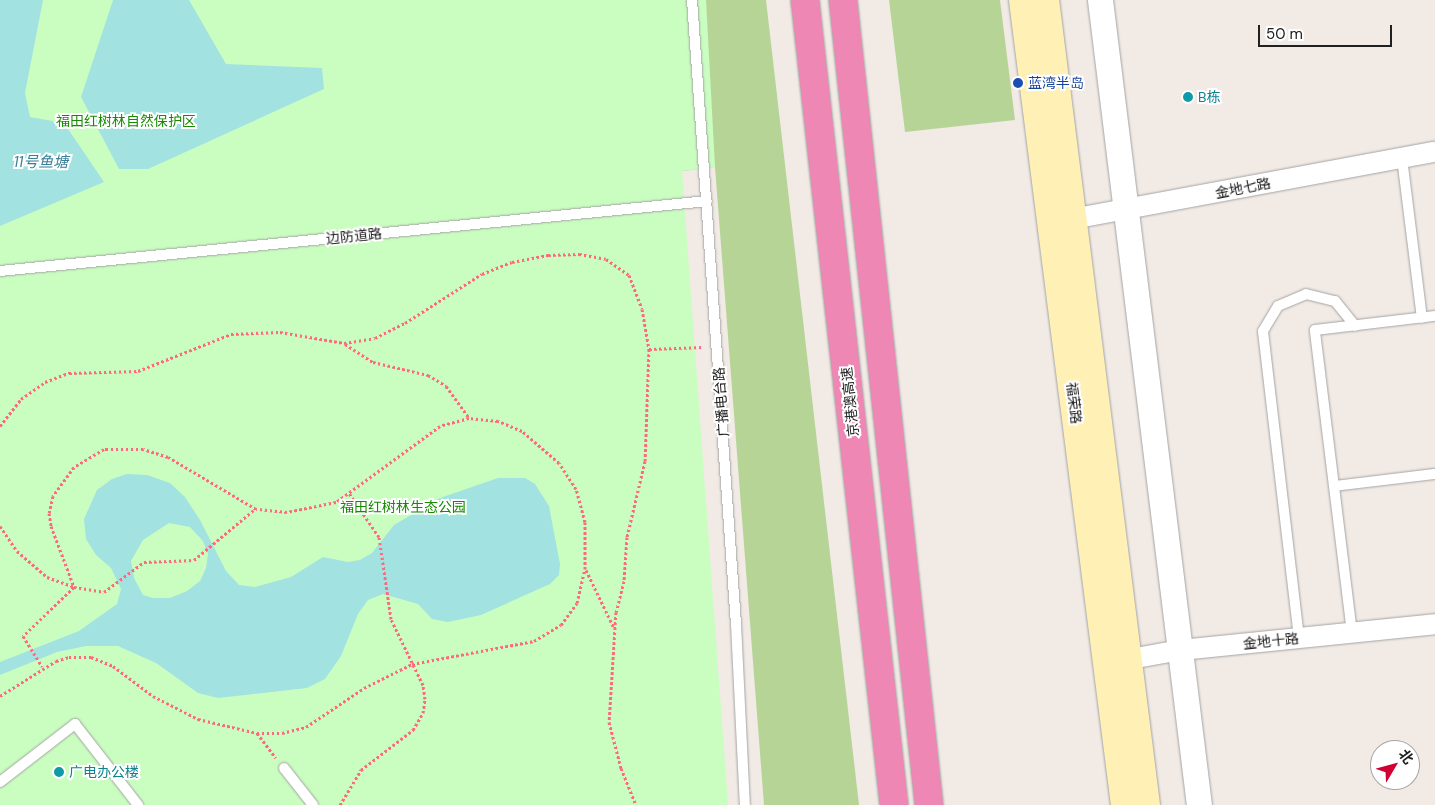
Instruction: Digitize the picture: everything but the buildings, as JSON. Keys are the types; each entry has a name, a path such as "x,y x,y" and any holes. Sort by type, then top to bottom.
{"highway":[{"name":"京港澳高速","path":"805,0 894,805"},
{"path":"843,0 929,805"}],"main road":[{"name":"福荣路","path":"1023,0 1062,221"},
{"name":"福荣路","path":"1045,0 1062,221 1117,661 1125,805"},
{"name":"福荣路","path":"1117,661 1146,805"}],"street":[{"path":"1100,0 1199,805"},
{"name":"金地七路","path":"1062,221 1435,152"},
{"name":"金地十路","path":"1117,661 1181,650 1435,624"}],"lane":[{"name":"广播电台路","path":"692,0 717,346 744,805"},
{"path":"1402,158 1422,318"},
{"name":"边防道路","path":"0,270 707,200"},
{"path":"1299,638 1263,331 1278,306 1306,294 1335,301 1355,326"},
{"path":"1352,633 1315,330 1435,316"},
{"path":"1334,486 1435,474"},
{"path":"0,782 75,724 138,805"},
{"path":"284,768 313,805"}],"path":[{"path":"0,426 21,399 45,382 69,373 138,371 231,334 280,332 344,343 375,338 405,323 482,274 512,262 548,255 579,254 606,259 629,276 642,309 649,349 645,461 627,537 624,581 614,628 610,722 621,768 636,805"},
{"path":"344,343 373,362 428,375 446,386 469,418"},
{"path":"649,349 717,346"},
{"path":"0,696 42,668 69,657 90,657 113,666 153,696 198,718 257,733 282,733 306,727 364,688 412,664 534,641 560,625 577,603 586,569 585,522 576,489 559,463 522,430 498,421 469,418 440,426 336,502 287,512 256,509 168,457 143,449 104,449 74,467 53,496 49,513 51,526 74,587"},
{"path":"340,805 361,770 413,730 423,714 423,685 391,619 379,536 349,493"},
{"path":"0,526 16,551 47,577 74,587 104,592 144,562 194,560 256,509"},
{"path":"586,569 614,628"},
{"path":"42,668 24,641 27,631 74,587"},
{"path":"257,733 284,768"}],"green space":[{"name":"福田红树林生态公园","path":"0,0 706,0 715,167 682,171 728,805 0,805"},
{"name":"福田红树林自然保护区","path":"189,0 766,0 859,805 764,805 715,167 0,258 0,226"},
{"path":"889,0 1000,0 1015,120 905,132"}],"water":[{"name":"11号鱼塘","path":"0,0 43,0 25,93 30,117 64,123 104,182 0,226"},
{"path":"113,0 189,0 226,64 322,68 324,89 148,169 119,169 81,97"},
{"path":"127,474 147,475 170,483 185,497 200,520 226,571 239,585 255,587 291,577 323,557 348,562 360,560 372,553 394,525 440,498 498,478 525,478 535,484 549,506 560,564 559,575 550,584 481,615 448,622 432,619 418,604 383,594 368,600 358,614 341,656 325,679 307,688 218,698 198,693 156,663 118,646 86,646 57,652 0,675 0,662 79,631 117,604 121,589 111,568 96,555 86,539 84,519 97,490 112,479","holes":["169,523 190,527 203,541 208,554 206,568 200,581 187,591 170,598 153,598 143,595 134,578 131,561 143,540"]}],"place":[{"name":"蓝湾半岛","path":"1018,83"},
{"name":"B栋","path":"1188,97"},
{"name":"广电办公楼","path":"59,772"}]}
